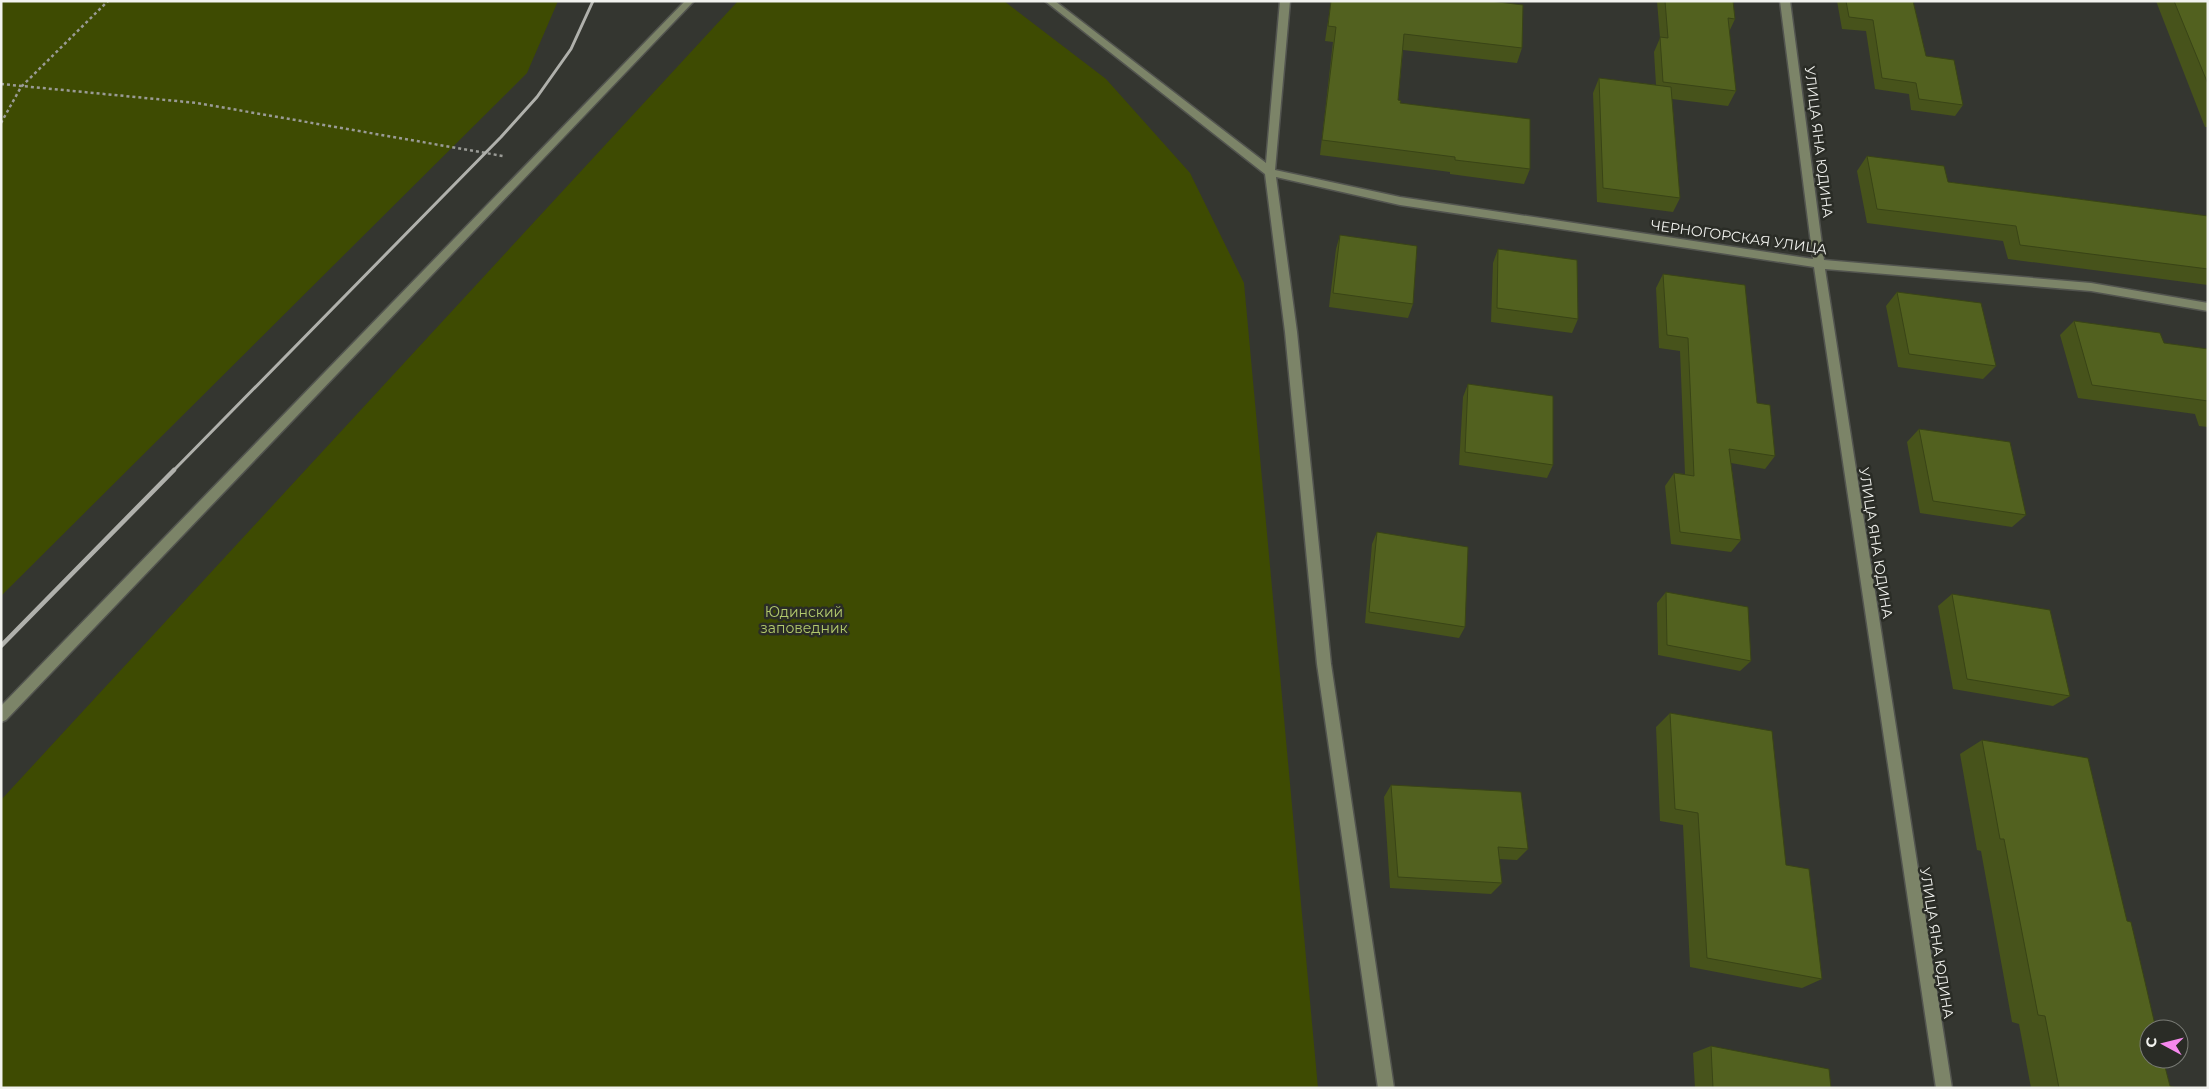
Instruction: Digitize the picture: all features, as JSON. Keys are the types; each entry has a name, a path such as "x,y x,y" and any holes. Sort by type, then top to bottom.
{"street":[{"path":"1,716 690,1"},
{"path":"1049,1 1270,172"},
{"path":"1285,1 1270,172 1291,332 1324,664 1386,1088"},
{"name":"УЛИЦА ЯНА ЮДИНА","path":"1786,1 1819,264 1944,1088"},
{"name":"ЧЕРНОГОРСКАЯ УЛИЦА","path":"1270,172 1400,201 1819,264 2091,287 2208,308"}],"path":[{"path":"1,123 21,87 108,1"},
{"path":"1,84 198,103 536,162"}],"green space":[{"path":"1,1 558,1 527,73 1,596"},
{"name":"Юдинский заповедник","path":"738,1 1004,1 1106,79 1190,173 1244,283 1318,1088 1,1088 1,800"}],"building":[{"path":"1331,1 1490,1 1523,5 1522,48 1404,34 1398,100 1401,101 1400,103 1530,119 1530,169 1455,160 1455,157 1322,140 1336,27 1328,26"},
{"path":"1665,1 1733,1 1735,19 1728,18 1736,91 1663,82 1660,37 1668,38"},
{"path":"1846,1 1913,1 1926,56 1954,60 1963,105 1919,99 1916,83 1882,78 1873,20 1849,17"},
{"path":"2174,1 2208,1 2208,84"},
{"path":"1599,78 1671,87 1680,198 1603,188"},
{"path":"1867,156 1944,166 1948,182 2208,216 2208,269 2020,245 2016,226 1877,209"},
{"path":"1340,235 1417,246 1413,304 1333,293"},
{"path":"1498,249 1577,260 1578,319 1497,308"},
{"path":"1663,274 1745,285 1757,403 1770,405 1775,456 1729,449 1741,540 1680,532 1674,473 1694,476 1688,338 1667,335"},
{"path":"1897,292 1981,303 1996,366 1909,354"},
{"path":"2074,321 2160,333 2164,343 2208,349 2208,401 2092,385"},
{"path":"1468,384 1553,396 1553,465 1465,452"},
{"path":"1919,429 2010,442 2026,515 1933,501"},
{"path":"1377,532 1468,547 1465,627 1369,612"},
{"path":"1666,592 1748,607 1751,661 1667,645"},
{"path":"1952,594 2050,610 2070,696 1967,679"},
{"path":"1670,713 1772,731 1786,865 1809,869 1822,979 1707,958 1698,813 1675,809"},
{"path":"1982,740 2088,758 2127,921 2131,922 2154,1019 2139,1019 2139,1069 2166,1069 2170,1086 2177,1088 2059,1088 2045,1016 2038,1015 2004,839 2000,839"},
{"path":"1391,785 1521,792 1528,849 1498,847 1502,883 1398,877"},
{"path":"1711,1046 1829,1069 1831,1088 1713,1088"}],"railway":[{"path":"173,471 501,137 537,97 571,49 593,1"},
{"path":"1,646 174,470"}]}
